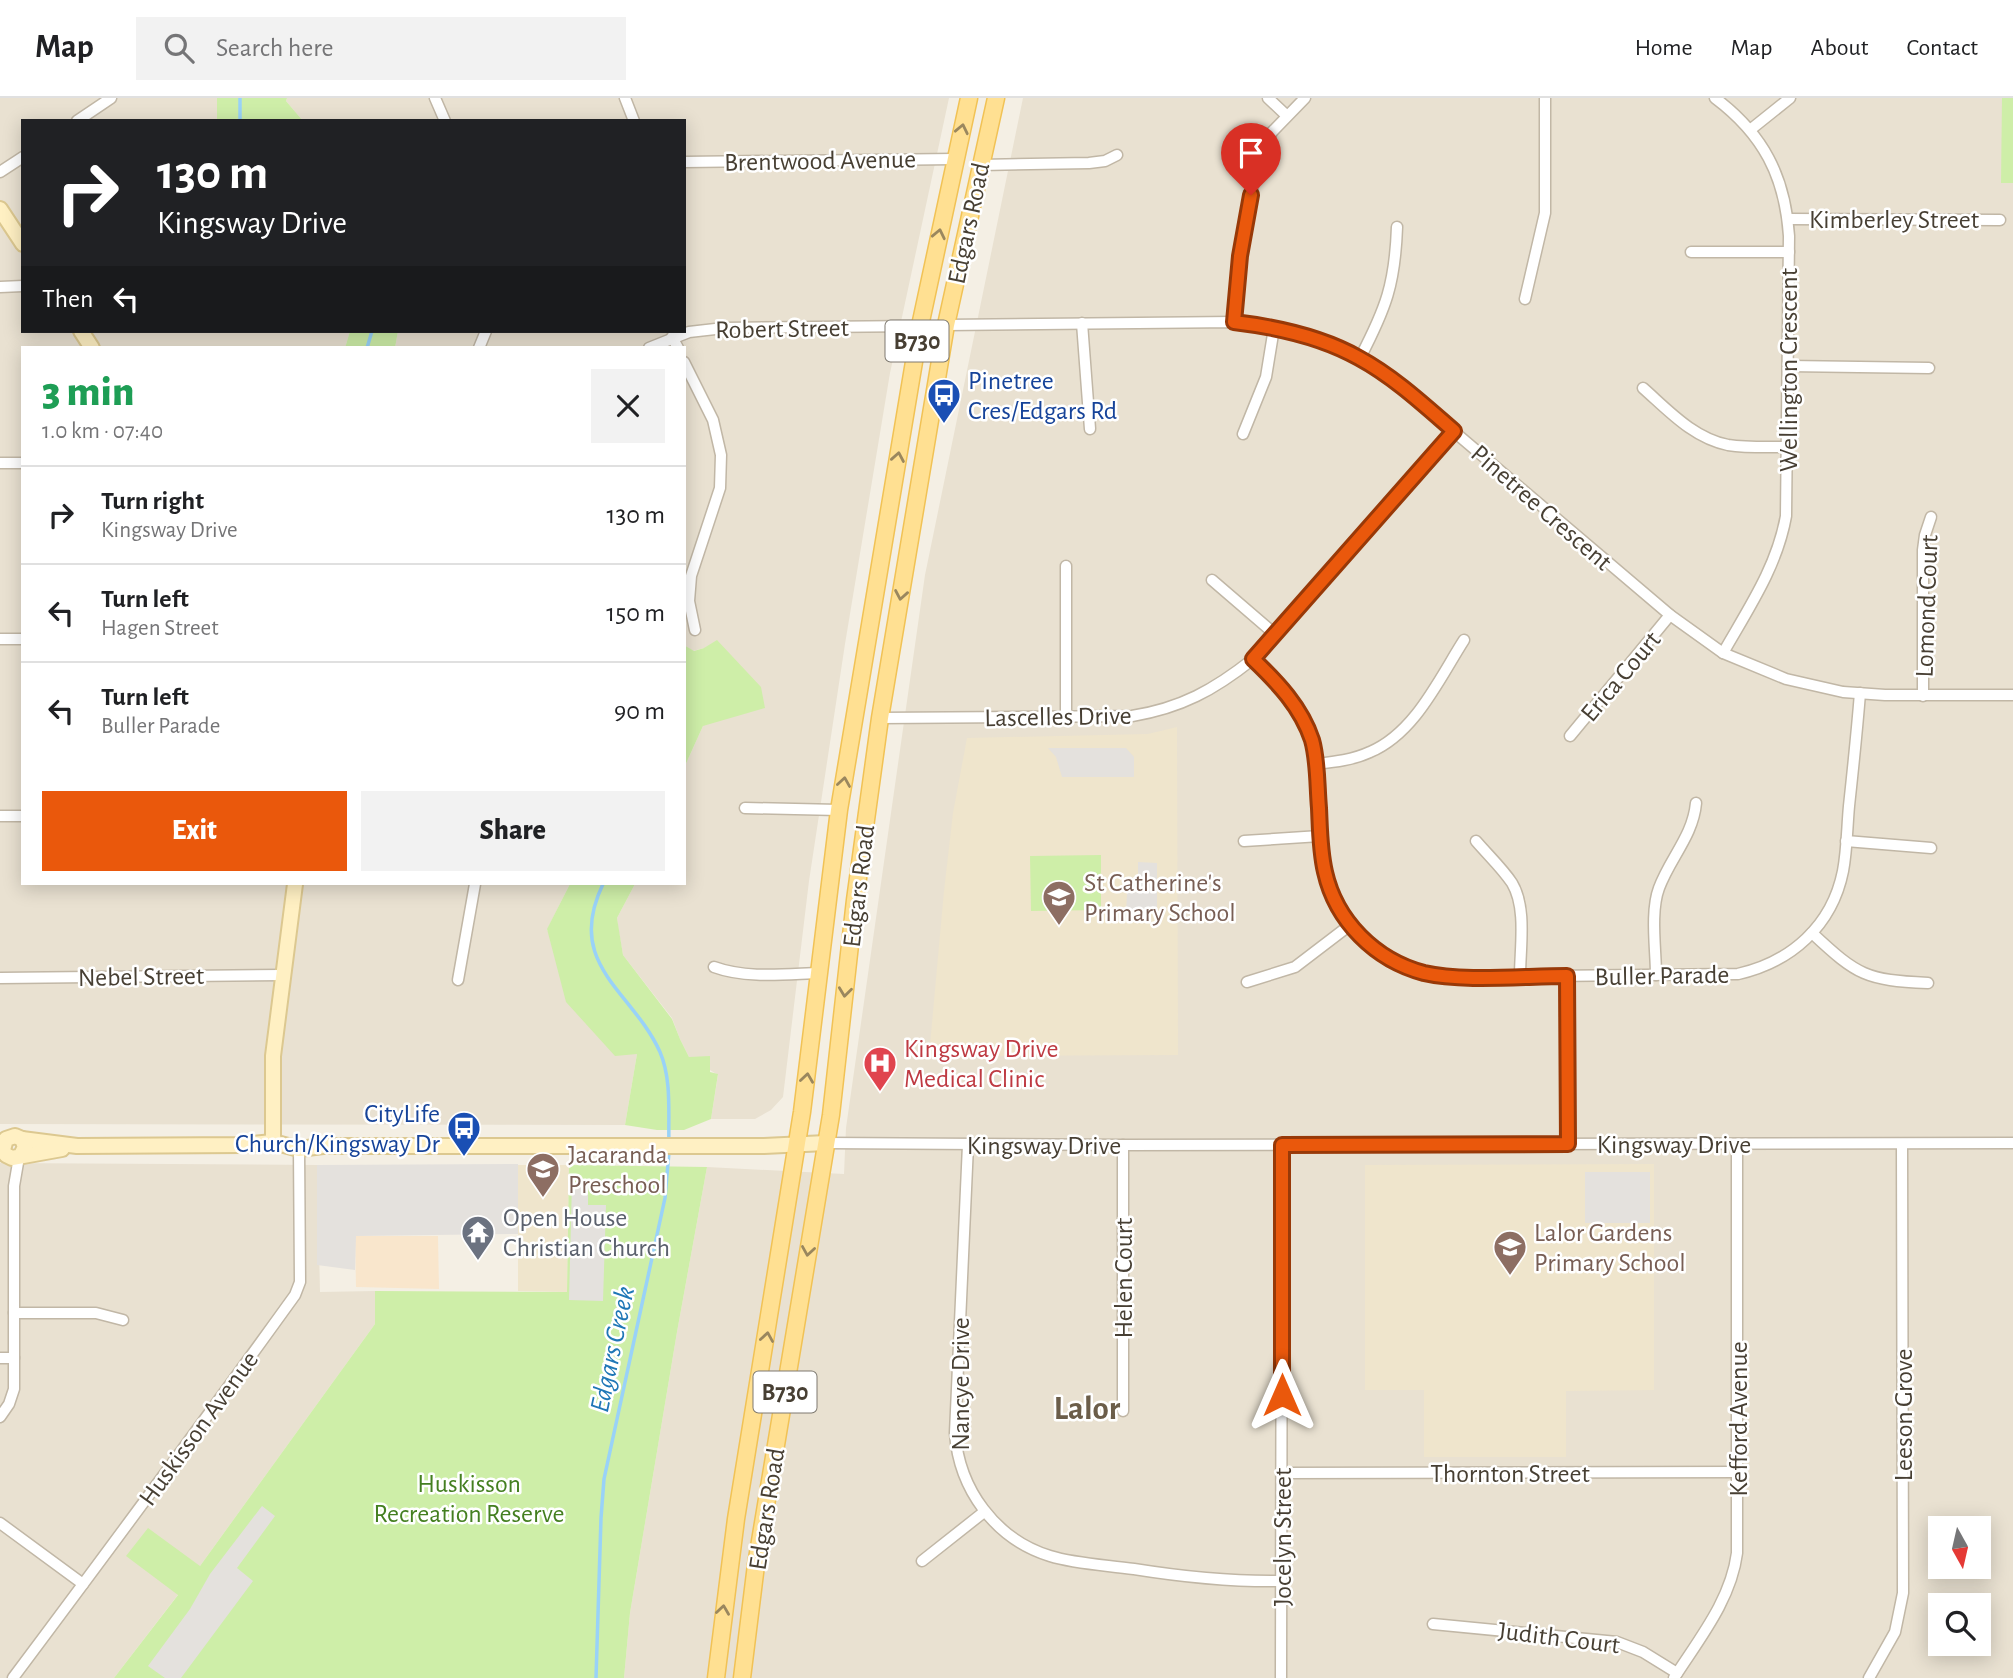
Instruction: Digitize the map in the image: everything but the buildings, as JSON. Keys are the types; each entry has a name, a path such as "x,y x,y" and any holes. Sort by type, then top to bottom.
{"main road":[{"name":"Edgars Road","path":"716,1678 736,1519 796,1145 839,810 920,326 969,98"},
{"name":"Edgars Road","path":"742,1678 756,1565 826,1143 880,719 946,325 996,98"},
{"path":"886,525 912,527"},
{"path":"829,898 855,900"}],"street":[{"path":"80,119 111,98"},
{"path":"435,98 444,119"},
{"path":"625,98 633,119"},
{"path":"1268,98 1286,115"},
{"path":"1234,322 1241,245 1258,162 1272,132 1305,98"},
{"path":"1525,299 1545,213 1545,98"},
{"name":"Wellington Crescent","path":"1715,98 1732,111 1766,151 1782,190 1788,219 1789,252 1786,516 1776,554 1724,653"},
{"path":"1750,130 1790,98"},
{"path":"981,164 1089,163 1117,155"},
{"path":"0,172 21,158"},
{"name":"Brentwood Avenue","path":"686,162 956,159"},
{"path":"0,209 21,241"},
{"name":"Kimberley Street","path":"1788,219 2000,220"},
{"path":"1360,358 1388,300 1395,267 1397,227"},
{"path":"1691,251 1789,252"},
{"path":"0,287 21,286"},
{"name":"Pinetree Crescent","path":"946,325 1234,322 1274,328 1310,338 1360,358 1398,384 1670,615 1724,653 1786,679 1860,693 2013,695"},
{"path":"1082,323 1090,429"},
{"name":"Robert Street","path":"686,333 724,328 920,326"},
{"path":"1243,434 1266,377 1274,328"},
{"name":"Robert Street","path":"653,346 686,333"},
{"path":"672,337 677,346"},
{"path":"686,366 713,420 722,463 720,488 691,576 690,601 695,630"},
{"path":"1788,366 1929,368"},
{"path":"1643,388 1684,424 1710,439 1745,447 1788,447"},
{"name":"Lascelles Drive","path":"880,719 1132,716 1179,704 1217,687 1253,659 1276,635 1454,431"},
{"path":"0,463 21,463"},
{"name":"Lomond Court","path":"1923,695 1923,550 1931,517"},
{"path":"1066,566 1066,718"},
{"path":"1212,580 1276,635"},
{"name":"Erica Court","path":"1570,736 1670,615"},
{"path":"0,639 21,639"},
{"path":"1316,764 1358,757 1394,738 1414,716 1464,640"},
{"name":"Buller Parade","path":"1253,659 1293,702 1312,741 1322,860 1330,887 1350,925 1376,951 1392,960 1423,972 1456,976 1724,975 1751,971 1783,958 1812,933 1828,912 1843,871 1860,693"},
{"path":"1656,975 1656,896 1693,824 1696,803"},
{"path":"745,808 839,810"},
{"path":"0,816 21,816"},
{"path":"1244,841 1320,836"},
{"path":"1476,841 1504,872 1516,891 1520,913 1520,976"},
{"path":"1846,841 1930,848"},
{"path":"273,1142 273,1056 295,885"},
{"path":"458,979 475,885"},
{"path":"1247,982 1294,967 1350,925"},
{"path":"1812,933 1836,956 1861,973 1890,981 1928,983"},
{"path":"714,967 748,974 820,974"},
{"name":"Nebel Street","path":"0,978 282,975"},
{"path":"1567,976 1568,1144"},
{"path":"0,1417 13,1397 14,1358 14,1186 11,1155 2,1147 3,1139 15,1136 22,1139 25,1147 11,1155"},
{"name":"Kingsway Drive","path":"22,1139 77,1146"},
{"name":"Kingsway Drive","path":"11,1155 77,1146 230,1145 273,1142 299,1149 323,1146 688,1146 826,1143 2013,1143"},
{"name":"Kefford Avenue","path":"1675,1675 1723,1600 1737,1553 1737,1144"},
{"name":"Leeson Grove","path":"1869,1678 1895,1632 1903,1593 1902,1144"},
{"name":"Nancye Drive","path":"968,1145 956,1433 961,1468 984,1512 1016,1540 1051,1556 1219,1581 1282,1581"},
{"name":"Helen Court","path":"1123,1145 1123,1411"},
{"name":"Jocelyn Street","path":"1281,1678 1282,1145"},
{"name":"Huskisson Avenue","path":"13,1678 165,1476 295,1296 300,1282 299,1149"},
{"path":"1,1267 14,1266"},
{"path":"14,1313 96,1313 124,1320"},
{"path":"0,1358 14,1358"},
{"name":"Thornton Street","path":"1282,1473 1738,1472"},
{"path":"922,1561 984,1512"},
{"path":"0,1523 83,1584"},
{"name":"Judith Court","path":"1433,1624 1617,1642 1643,1651 1675,1675"}],"shaded area":[{"path":"0,98 217,98 217,119 21,119 21,333 349,333 346,346 21,346 21,885 570,885 547,930 637,1054 625,1125 0,1124"},
{"path":"287,98 949,98 890,373 809,881 783,1097 771,1110 755,1119 711,1119 718,1075 689,1057 672,1018 623,955 617,918 634,885 686,885 686,764 703,726 704,648 693,651 686,646 686,346 395,346 398,333 686,333 686,119 301,119 286,101"},
{"path":"1023,98 2013,98 2013,1678 624,1678 630,1613 707,1167 844,1174 846,1128 925,575"},
{"name":"St Catherine's Primary School","path":"1177,727 1178,1055 929,1056 953,813 967,738 1148,734"},
{"path":"1048,748 1126,748 1134,757 1134,777 1062,777 1056,757"},
{"path":"1138,862 1157,863 1157,913 1126,913 1127,893 1138,892"},
{"path":"0,1163 317,1165 320,1292 375,1291 375,1324 200,1566 114,1678 0,1678"},
{"path":"518,1164 518,1234 356,1236 355,1270 317,1265 317,1165"},
{"name":"Lalor Gardens Primary School","path":"1654,1164 1654,1390 1566,1391 1566,1457 1424,1457 1424,1390 1365,1390 1365,1165"},
{"name":"Jacaranda Preschool","path":"518,1165 569,1165 567,1292 518,1291"},
{"path":"1585,1172 1650,1172 1650,1223 1585,1223"},
{"path":"572,1182 588,1182 588,1205 606,1205 603,1301 569,1300"},
{"path":"355,1236 438,1236 439,1289 356,1287"},
{"path":"262,1506 275,1516 237,1568 253,1581 181,1678 165,1678 148,1666 190,1609 210,1574"}],"green space":[{"path":"217,98 287,98 286,101 301,119 217,119"},
{"path":"2002,98 2013,98 2013,183 2001,183"},
{"path":"349,333 398,333 395,346 346,346"},
{"path":"717,640 761,687 765,708 703,726 686,764 686,646 694,651"},
{"path":"1101,855 1101,910 1031,911 1030,856"},
{"path":"569,885 634,885 617,918 623,955 672,1019 689,1057 710,1056 710,1072 718,1074 711,1119 684,1130 657,1130 625,1125 637,1054 615,1056 566,1002 547,929"},
{"name":"Huskisson Recreation Reserve","path":"569,1165 707,1167 630,1613 624,1678 114,1678 178,1595 126,1556 148,1528 200,1566 375,1324 375,1291 567,1292"}],"waterway":[{"name":"Edgars Creek","path":"240,98 240,119"},
{"name":"Edgars Creek","path":"368,346 371,333"},
{"name":"Edgars Creek","path":"603,885 593,912 592,936 597,956 606,975 648,1030 660,1052 668,1086 669,1144"},
{"name":"Edgars Creek","path":"596,1678 604,1479 665,1198 669,1152"}],"place":[{"name":"Pinetree Cres/Edgars Rd","path":"944,425"},
{"name":"St Catherine's Primary School","path":"1059,927"},
{"name":"Kingsway Drive Medical Clinic","path":"880,1093"},
{"name":"CityLife Church/Kingsway Dr","path":"464,1158"},
{"name":"Jacaranda Preschool","path":"543,1199"},
{"name":"Open House Christian Church","path":"478,1262"},
{"name":"Lalor Gardens Primary School","path":"1510,1277"}],"district":[{"name":"Lalor","path":"1087,1407"}],"route":[{"path":"1251,195 1240,256 1234,322 1274,328 1310,338 1360,358 1398,384 1454,431 1253,659 1293,702 1312,741 1322,860 1330,887 1350,925 1363,939 1376,951 1409,967 1438,975 1567,976 1568,1144 1282,1145 1282,1395"}]}
